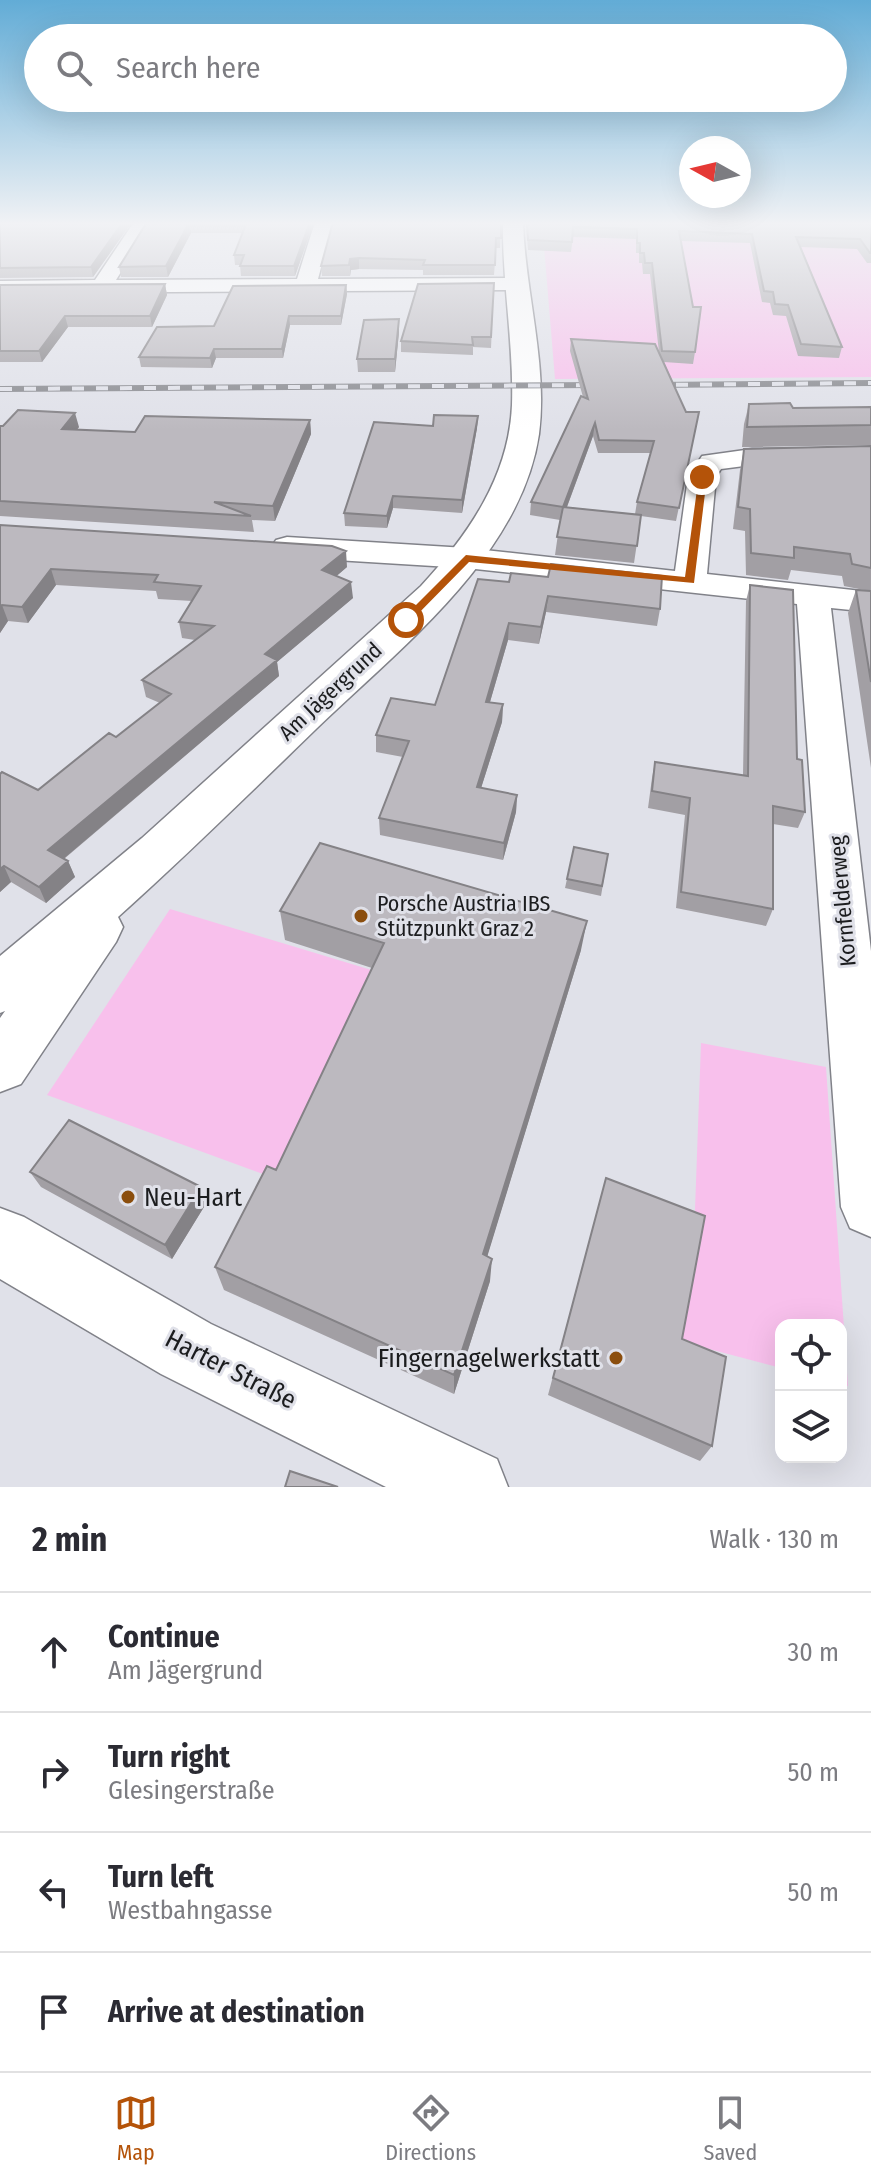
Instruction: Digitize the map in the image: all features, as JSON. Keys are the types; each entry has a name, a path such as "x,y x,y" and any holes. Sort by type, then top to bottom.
{"main road":[{"name":"Am Jägergrund","path":"0,989 159,851 434,594 466,558 499,505 518,464 524,437 526,386 516,291"},
{"name":"Am Jägergrund","path":"0,1065 103,918 159,851"},
{"name":"Harter Straße","path":"0,1241 186,1349 469,1487"}],"street":[{"path":"690,581 702,477 712,462 739,457 871,456"},
{"path":"264,545 466,558 871,602"},
{"name":"Kornfelderweg","path":"813,596 871,1207"}],"shaded area":[{"path":"548,291 871,291 871,377 555,379"},
{"path":"170,909 378,972 282,1181 47,1095"},
{"path":"701,1043 826,1067 843,1319 775,1319 775,1366 675,1340 694,1237"}],"building":[{"path":"0,291 162,291 150,316 65,316 39,351 0,351"},
{"path":"230,291 345,291 341,316 289,316 282,349 214,349 210,358 139,357 157,327 214,326"},
{"path":"416,291 494,291 491,337 472,337 473,345 401,341"},
{"path":"655,291 690,291 693,307 701,307 695,352 662,351"},
{"path":"768,291 819,291 842,347 801,344 788,305 775,304 773,292"},
{"path":"399,319 395,359 357,359 364,320"},
{"path":"571,339 655,344 686,412 699,412 679,508 637,502 654,441 599,440 595,423 563,507 531,502 581,396 588,399"},
{"path":"790,403 793,408 871,407 871,425 747,427 749,404"},
{"path":"18,410 75,413 62,429 135,432 145,416 310,420 273,506 214,502 251,516 0,501 0,426"},
{"path":"434,415 478,416 462,500 393,496 387,516 344,513 374,422 433,426"},
{"path":"871,446 871,568 852,564 850,554 794,547 794,558 751,553 750,509 738,507 744,449"},
{"path":"563,507 641,515 637,546 557,537"},
{"path":"0,525 332,546 346,551 322,570 351,582 265,654 277,660 48,850 68,861 39,887 4,866 0,869 0,774 2,772 38,790 109,733 116,737 171,694 142,680 214,626 179,622 201,586 154,582 158,575 51,569 22,607 2,605 0,608"},
{"path":"551,564 662,576 660,609 548,596 541,627 509,623 486,702 503,704 477,787 517,795 504,843 379,818 409,741 376,735 391,698 435,705 478,579 509,582 511,573 548,577"},
{"path":"750,585 793,590 797,759 802,760 805,812 773,806 773,909 681,892 690,798 652,791 655,762 748,776"},
{"path":"856,590 871,591 871,682"},
{"path":"320,843 587,921 483,1254 492,1259 454,1375 215,1267 267,1166 276,1170 384,943 280,911"},
{"path":"574,847 608,854 602,886 567,879"},
{"name":"Neu-Hart","path":"69,1120 201,1187 165,1245 30,1172"},
{"path":"606,1178 705,1216 682,1339 726,1357 712,1446 553,1378"},
{"path":"290,1471 338,1487 285,1487"}],"railway":[{"path":"652,385 871,383"},
{"path":"0,389 600,385"}],"place":[{"name":"Porsche Austria IBS Stützpunkt Graz 2","path":"361,916"},
{"name":"Neu-Hart","path":"128,1197"},
{"name":"Fingernagelwerkstatt","path":"616,1358"}],"route":[{"path":"406,620 466,558 690,581 702,477"}]}
